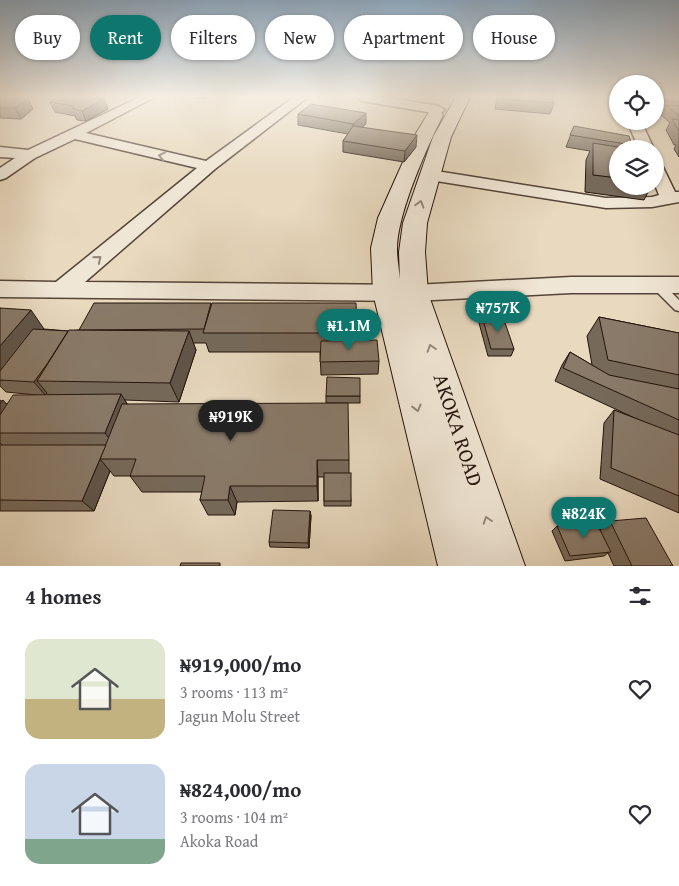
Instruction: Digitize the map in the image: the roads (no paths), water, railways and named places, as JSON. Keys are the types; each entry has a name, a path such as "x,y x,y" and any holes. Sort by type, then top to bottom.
{"main road":[{"path":"430,123 414,156 390,218 384,248 400,293 420,420 461,566"},
{"path":"400,293 412,252 414,223 442,138 449,123"},
{"name":"AKOKA ROAD","path":"400,293 502,566"}],"street":[{"path":"0,176 30,155 95,123"},
{"path":"61,290 210,166 267,123"},
{"path":"73,134 210,166"},
{"path":"0,152 30,155"},
{"path":"430,175 606,203 652,202 674,198 664,181"},
{"path":"0,290 400,293 571,285 669,285"}],"lane":[{"path":"669,285 679,307"}]}
